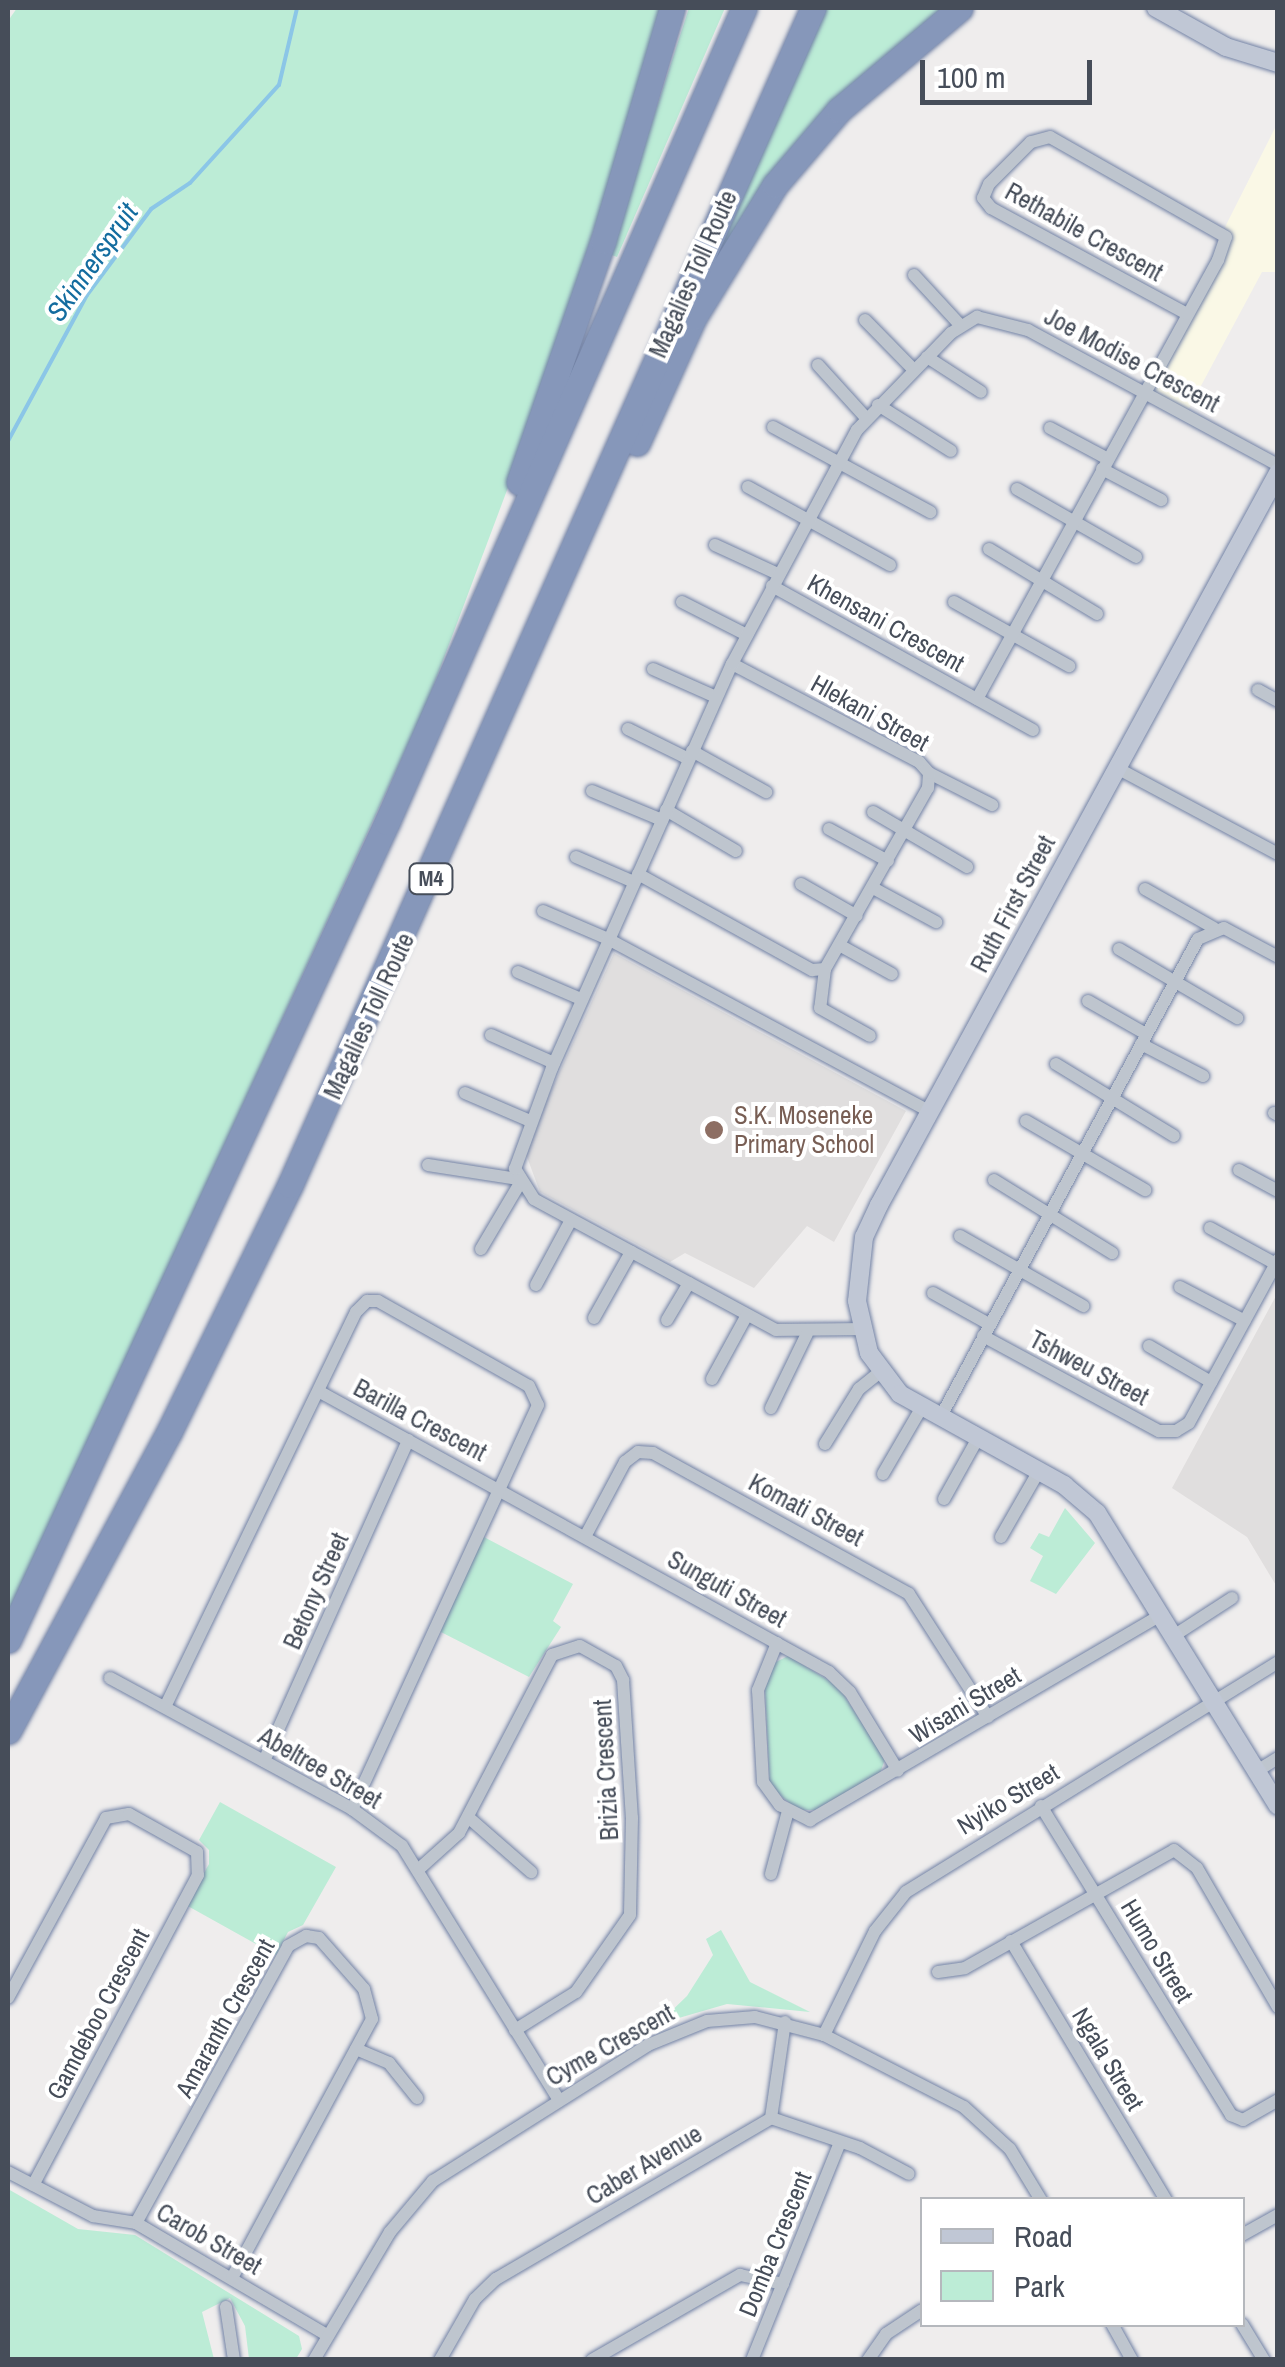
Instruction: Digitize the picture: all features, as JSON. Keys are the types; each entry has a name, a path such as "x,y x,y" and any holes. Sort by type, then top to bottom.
{"highway":[{"path":"388,822 544,413 604,241 672,8"},
{"name":"M4","path":"8,1640 388,822 744,8"},
{"name":"Magalies Toll Route","path":"8,1731 178,1414 437,868 813,8"},
{"path":"437,868 728,256 775,184 839,110 960,8"}],"street":[{"path":"1156,8 1278,66"},
{"name":"Rethabile Crescent","path":"1144,393 1187,314 1226,237 1050,137 1031,142 989,184 983,198 991,208 1187,314"},
{"path":"480,1249 519,1181 516,1157 530,1121 716,698 836,462 866,418 960,326 914,275"},
{"name":"Joe Modise Crescent","path":"960,326 977,318 1002,320 1278,465"},
{"path":"865,320 914,370"},
{"path":"927,357 981,392"},
{"path":"818,365 866,418"},
{"name":"Khensani Crescent","path":"977,698 1144,393"},
{"path":"878,405 951,451"},
{"path":"773,427 930,512"},
{"path":"1050,428 1162,500"},
{"name":"Ruth First Street","path":"1278,473 929,1111 864,1237 858,1271 860,1329 880,1372 922,1407 1039,1471 1097,1513 1278,1806"},
{"path":"748,488 890,565"},
{"path":"1018,489 1136,557"},
{"path":"714,545 775,580"},
{"path":"989,549 1097,614"},
{"name":"Khensani Crescent","path":"775,580 1033,730"},
{"path":"682,602 747,636"},
{"name":"Khensani Crescent","path":"954,602 1069,666"},
{"name":"Hlekani Street","path":"732,664 929,773 928,788 841,946 824,969"},
{"path":"653,669 716,698"},
{"path":"1258,690 1278,701"},
{"path":"628,730 691,755 766,792"},
{"path":"1115,768 1278,854"},
{"path":"929,773 992,805"},
{"path":"592,791 664,815 736,851"},
{"path":"873,812 967,867"},
{"path":"829,829 888,862"},
{"path":"576,857 636,878 812,970 824,969 820,1008 870,1036"},
{"path":"801,884 857,916"},
{"path":"873,888 936,922"},
{"path":"1145,889 1214,928 1278,957"},
{"path":"543,911 608,939 929,1111"},
{"path":"940,1418 1198,939 1214,928"},
{"path":"841,946 892,974"},
{"path":"1119,949 1237,1018"},
{"path":"518,972 581,1000"},
{"path":"1088,1001 1202,1076"},
{"path":"490,1036 554,1063"},
{"path":"1056,1064 1174,1136"},
{"path":"465,1093 530,1121"},
{"path":"1026,1121 1144,1190"},
{"path":"428,1165 519,1181 571,1220 776,1330 807,1334 860,1329"},
{"path":"1240,1170 1278,1191"},
{"path":"994,1180 1112,1253"},
{"path":"536,1284 571,1220"},
{"path":"1149,1346 1212,1382 1277,1262 1210,1228"},
{"path":"960,1236 1083,1306"},
{"path":"594,1318 631,1252"},
{"path":"667,1320 689,1284"},
{"path":"1180,1287 1244,1321"},
{"name":"Tshweu Street","path":"933,1293 986,1330 1159,1431 1176,1431 1189,1423 1212,1382"},
{"path":"320,1392 356,1312 367,1301 378,1301 536,1393 535,1414 497,1486"},
{"path":"712,1378 748,1315"},
{"path":"770,1408 807,1334"},
{"path":"825,1444 858,1388 880,1372"},
{"name":"Barilla Crescent","path":"165,1707 320,1392 497,1486 352,1809"},
{"path":"883,1474 922,1407"},
{"path":"944,1499 978,1438"},
{"name":"Betony Street","path":"264,1761 408,1440"},
{"name":"Komati Street","path":"586,1535 625,1462 638,1452 654,1452 909,1594 988,1716"},
{"path":"1001,1536 1039,1471"},
{"name":"Sunguti Street","path":"497,1486 836,1677 898,1772"},
{"path":"1174,1635 1232,1598"},
{"name":"Wisani Street","path":"788,1811 819,1819 1162,1614"},
{"path":"771,1874 788,1811 763,1782 757,1702 777,1643"},
{"name":"Brizia Crescent","path":"419,1869 446,1851 468,1817 552,1656 580,1646 616,1666 623,1680 632,1818 630,1915 576,1992 515,2030"},
{"name":"Nyiko Street","path":"824,2035 875,1931 906,1892 1278,1662"},
{"name":"Abeltree Street","path":"110,1678 352,1809 392,1836 419,1869 558,2099"},
{"path":"1256,1770 1278,1758"},
{"name":"Humo Street","path":"1040,1806 1236,2118 1278,2100"},
{"name":"Gamdeboo Crescent","path":"8,1998 106,1818 129,1814 185,1842 201,1863 33,2185"},
{"path":"468,1817 530,1872"},
{"path":"938,1972 965,1968 1164,1850 1182,1854 1278,2006"},
{"name":"Amaranth Crescent","path":"136,2223 296,1938 319,1938 364,1988 372,2019 232,2278"},
{"name":"Ngala Street","path":"1011,1942 1164,2197"},
{"name":"Cyme Crescent","path":"314,2360 419,2196 558,2099 676,2031 729,2018 785,2022 824,2035 980,2117 1010,2149 1039,2197"},
{"path":"785,2022 772,2118 860,2148 910,2174"},
{"path":"356,2049 389,2063 416,2098"},
{"name":"Caber Avenue","path":"440,2360 476,2299 496,2279 772,2118"},
{"name":"Domba Crescent","path":"752,2360 839,2144"},
{"name":"Carob Street","path":"8,2172 93,2216 136,2223 327,2336"},
{"path":"1245,2233 1278,2215"},
{"path":"592,2360 740,2275 783,2284"},
{"path":"226,2307 234,2360"},
{"path":"868,2360 886,2334 920,2311"},
{"path":"1114,2327 1132,2360"},
{"path":"1244,2327 1264,2360"}],"shaded area":[{"path":"1277,124 1277,272 1262,272 1188,410 1151,390 1228,246 1225,227"},
{"name":"S.K. Moseneke Primary School","path":"614,953 906,1111 834,1242 807,1226 754,1288 685,1253 670,1262 540,1192 524,1149"},
{"path":"1277,1294 1277,1587 1247,1537 1172,1488"}],"green space":[{"path":"17,8 667,8 515,469 427,703 8,1617 8,21"},
{"path":"689,8 725,8 617,257 609,254"},
{"path":"824,8 944,8 721,249 716,247"},
{"path":"1065,1508 1095,1543 1056,1594 1030,1581 1043,1556 1030,1548 1039,1533 1049,1537"},
{"path":"482,1536 573,1584 553,1621 561,1627 529,1677 439,1631"},
{"path":"788,1656 838,1686 885,1759 878,1779 821,1810 798,1810 770,1787 765,1689 774,1663"},
{"path":"220,1802 336,1867 303,1925 288,1932 276,1955 186,1905 209,1864 209,1850 199,1840"},
{"path":"721,1930 750,1982 810,2012 727,2004 658,2024 687,1996 713,1955 706,1939"},
{"path":"8,2189 78,2229 135,2235 299,2336 302,2349 296,2359 249,2359 245,2326 230,2298 202,2312 214,2359 8,2359"}],"waterway":[{"name":"Skinnerspruit","path":"8,441 87,295 151,209 190,183 279,85 297,8"}],"place":[{"name":"S.K. Moseneke Primary School","path":"714,1130"}]}
